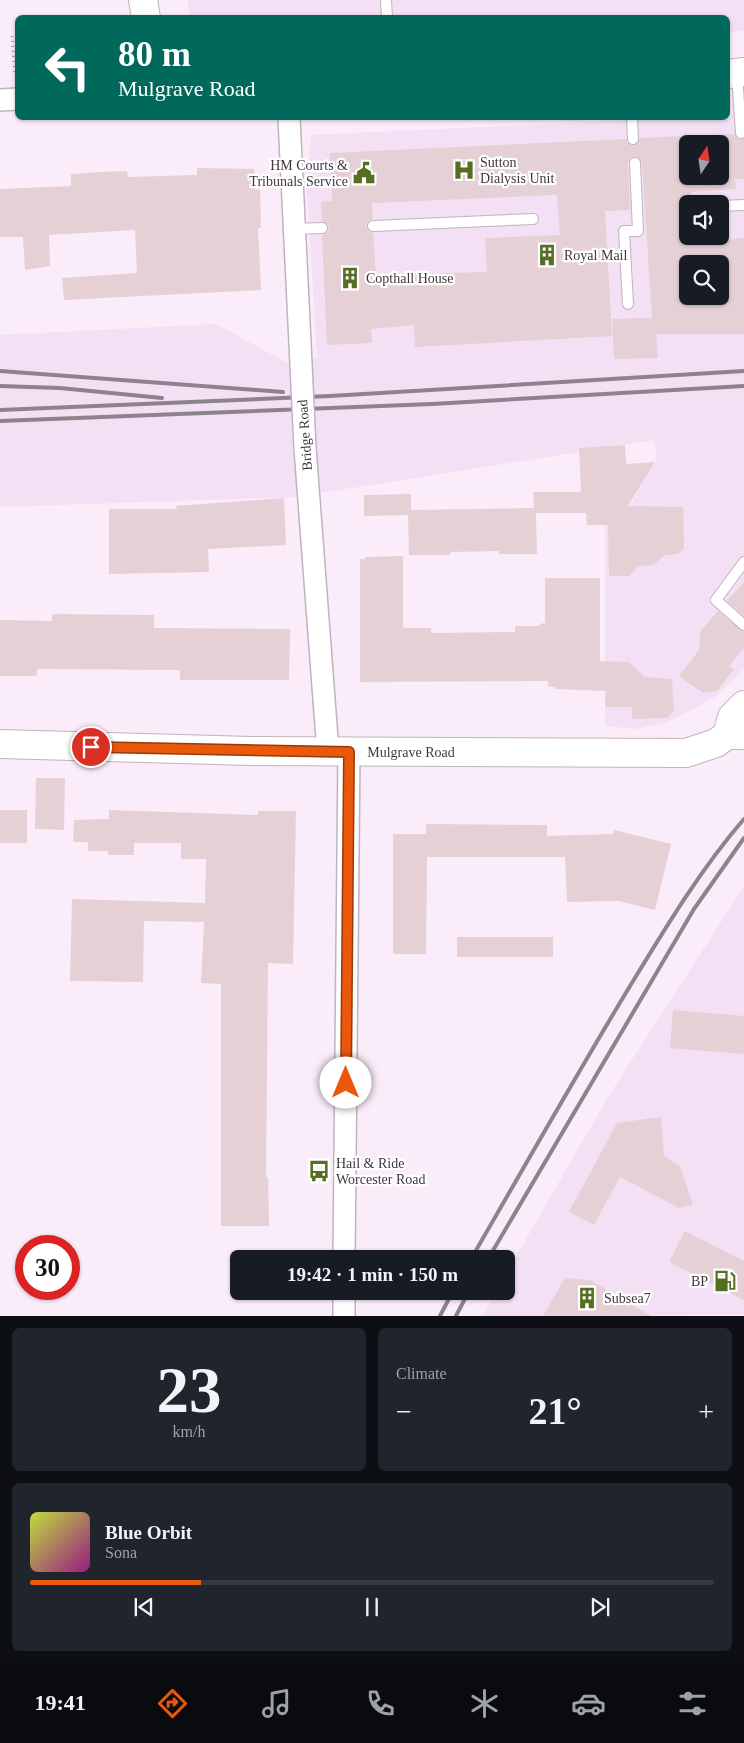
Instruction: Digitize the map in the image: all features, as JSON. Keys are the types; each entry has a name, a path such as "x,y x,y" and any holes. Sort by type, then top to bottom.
{"main road":[{"path":"144,0 146,15"},
{"name":"Mulgrave Road","path":"0,744 338,752 686,753 736,735 732,717 744,705"}],"street":[{"path":"0,100 15,98"},
{"name":"Bridge Road","path":"289,120 306,448 338,752 344,1250"},
{"path":"344,1300 344,1316"}],"lane":[{"path":"386,0 387,15"},
{"path":"736,73 741,133"},
{"path":"632,120 633,139"},
{"path":"628,304 624,232 638,231 634,163"},
{"path":"729,206 744,205"},
{"path":"373,226 533,219"},
{"path":"294,229 322,228"},
{"path":"744,562 716,600 744,625"}],"path":[{"path":"12,36 15,73"}],"shaded area":[{"path":"188,0 744,0 744,31 730,32 730,15 189,15"},
{"path":"744,114 744,669 716,696 670,721 637,729 605,726 605,525 618,525 656,461 655,440 295,497 0,507 0,335 216,324 286,362 317,358 307,193 311,135 635,120 730,120 730,115"},
{"path":"744,886 744,1315 482,1316 491,1300 515,1300 515,1258 608,1097"}],"building":[{"path":"734,134 738,139 744,139 744,179 735,179 736,189 691,192 691,195 679,195 679,245 729,245 729,240 744,238 744,334 656,334 658,358 614,359 612,319 652,318 642,163 635,156 628,163 630,210 605,211 612,336 415,347 414,325 371,329 372,343 327,345 322,235 328,232 329,227 322,221 321,202 332,201 330,153 626,139 633,146 637,144 640,138 679,136 679,185 729,185 729,135 710,135","holes":["557,195 560,235 485,238 487,272 376,275 373,233 369,232 366,227 367,222 373,219 372,203"]},
{"path":"197,168 254,169 256,190 260,189 261,228 258,228 261,290 64,300 62,278 137,273 135,230 49,235 50,266 25,270 23,237 0,237 0,189 71,186 71,174 127,171 128,177 197,175"},
{"path":"625,445 626,464 655,462 628,506 683,507 684,549 678,554 665,555 653,565 638,566 629,576 609,576 608,525 587,525 586,513 536,513 537,554 499,554 499,551 450,552 450,555 409,555 408,515 364,516 364,495 411,494 411,510 534,508 533,492 581,492 579,448"},
{"path":"284,498 286,545 208,549 209,572 109,574 109,509 177,509 176,506"},
{"path":"403,556 403,628 431,628 431,633 515,632 515,626 540,626 540,624 545,623 545,578 600,578 600,661 629,662 645,677 672,679 674,711 667,718 632,719 632,707 605,707 606,691 556,689 555,687 548,686 548,681 360,682 360,559 365,559 365,557"},
{"path":"744,582 744,616 727,601"},
{"path":"718,611 744,632 744,648 729,666 734,669 717,691 703,693 679,676 699,650 700,632"},
{"path":"52,614 154,615 154,628 290,629 289,680 180,680 180,670 37,669 37,676 0,676 0,620 52,621"},
{"path":"36,778 65,778 64,830 35,829"},
{"path":"0,810 27,810 27,843 0,843"},
{"path":"109,810 258,815 258,811 296,811 293,964 268,963 266,1177 268,1177 269,1226 221,1226 221,984 201,983 204,922 144,921 143,982 70,981 72,899 205,903 206,859 181,859 181,843 134,843 134,855 108,855 108,851 88,851 88,842 73,842 74,820 109,819"},
{"path":"426,824 547,825 547,836 613,834 614,830 671,844 655,910 618,901 567,902 565,857 427,857 426,954 393,954 393,834 426,834"},
{"path":"457,937 553,937 553,957 457,957"},
{"path":"673,1010 744,1016 744,1054 670,1048"},
{"path":"661,1117 664,1156 680,1166 693,1205 679,1208 620,1177 594,1225 569,1212 617,1123"},
{"name":"BP","path":"685,1231 744,1261 744,1300 669,1262"},
{"name":"Subsea7","path":"565,1278 590,1280 651,1316 543,1316"}],"railway":[{"path":"0,371 283,392"},
{"path":"0,410 330,396 744,371"},
{"path":"0,386 60,388 162,398"},
{"path":"0,421 432,404 744,386"},
{"path":"476,1250 654,947 682,902 744,819"},
{"path":"493,1250 694,909 744,838"},
{"path":"440,1316 448,1300"},
{"path":"456,1316 464,1300"}],"place":[{"name":"Sutton Dialysis Unit","path":"464,170"},
{"name":"HM Courts & Tribunals Service","path":"364,173"},
{"name":"Royal Mail","path":"547,255"},
{"name":"Copthall House","path":"350,278"},
{"name":"Hail & Ride Worcester Road","path":"319,1171"},
{"name":"BP","path":"725,1281"},
{"name":"Subsea7","path":"587,1298"}],"route":[{"path":"91,747 251,752 349,752 346,1083"}]}
